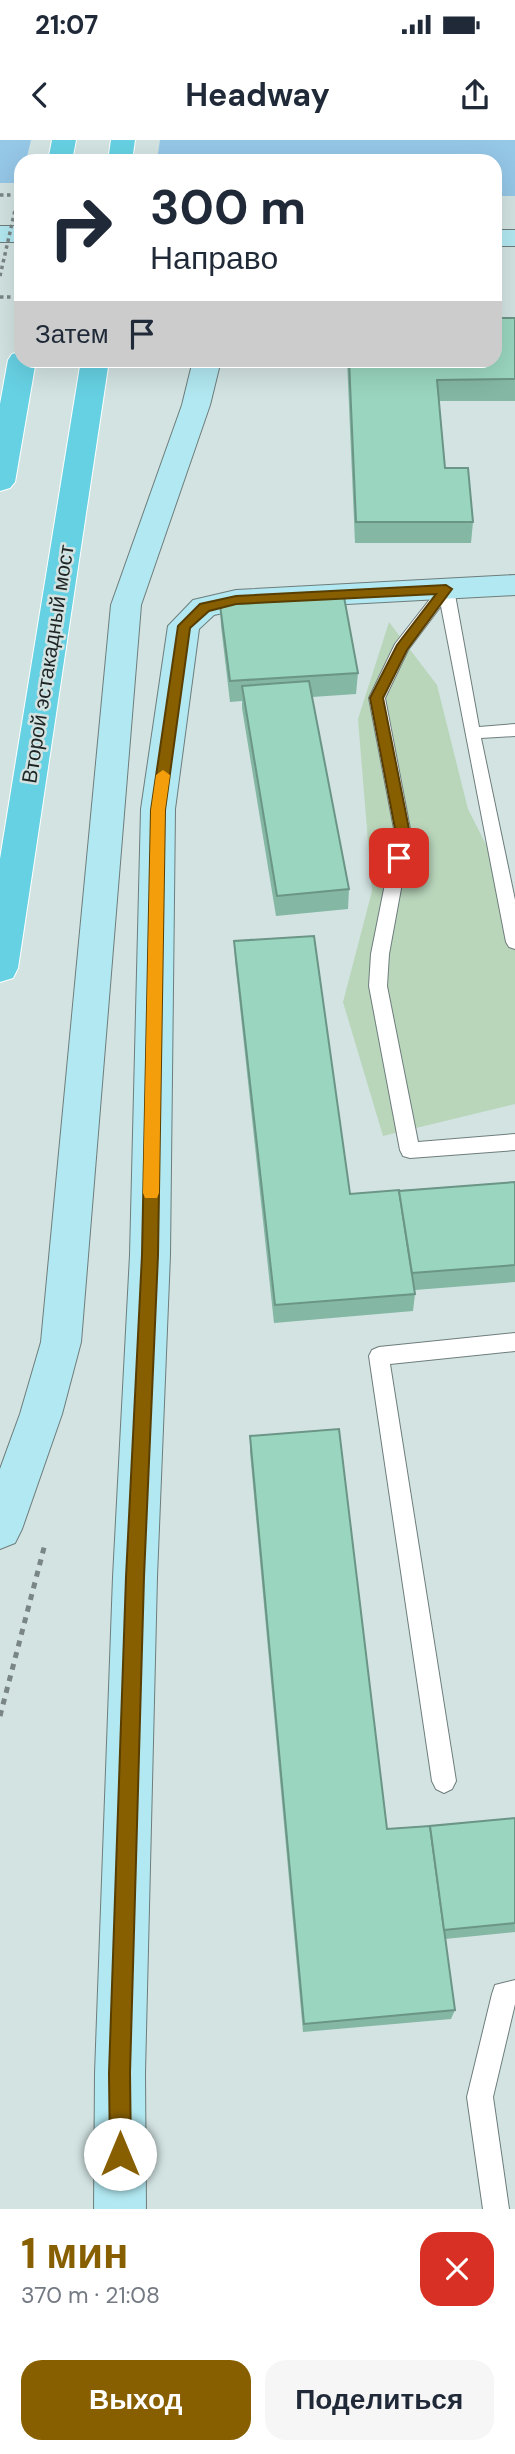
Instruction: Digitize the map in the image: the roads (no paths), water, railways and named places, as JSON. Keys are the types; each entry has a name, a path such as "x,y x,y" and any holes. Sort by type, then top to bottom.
{"main road":[{"path":"0,482 21,368"},
{"name":"Второй эстакадный мост","path":"0,968 94,368"}],"street":[{"path":"0,1529 41,1414 61,1342 126,606 196,405 205,368"},
{"path":"120,2209 121,2045 135,1577 150,1255 158,810 184,626 204,607 236,600 515,585"}],"lane":[{"path":"446,589 472,733 515,942"},
{"path":"446,589 401,648 377,698 403,834 380,954 378,986 410,1150 515,1142"},
{"path":"472,733 515,730"},
{"path":"444,1781 379,1356 515,1342"},
{"path":"496,2209 480,2097 504,1994 515,1992"}],"water":[{"path":"0,140 515,140 515,196 502,196 502,154 14,154 14,183 0,183"}]}
